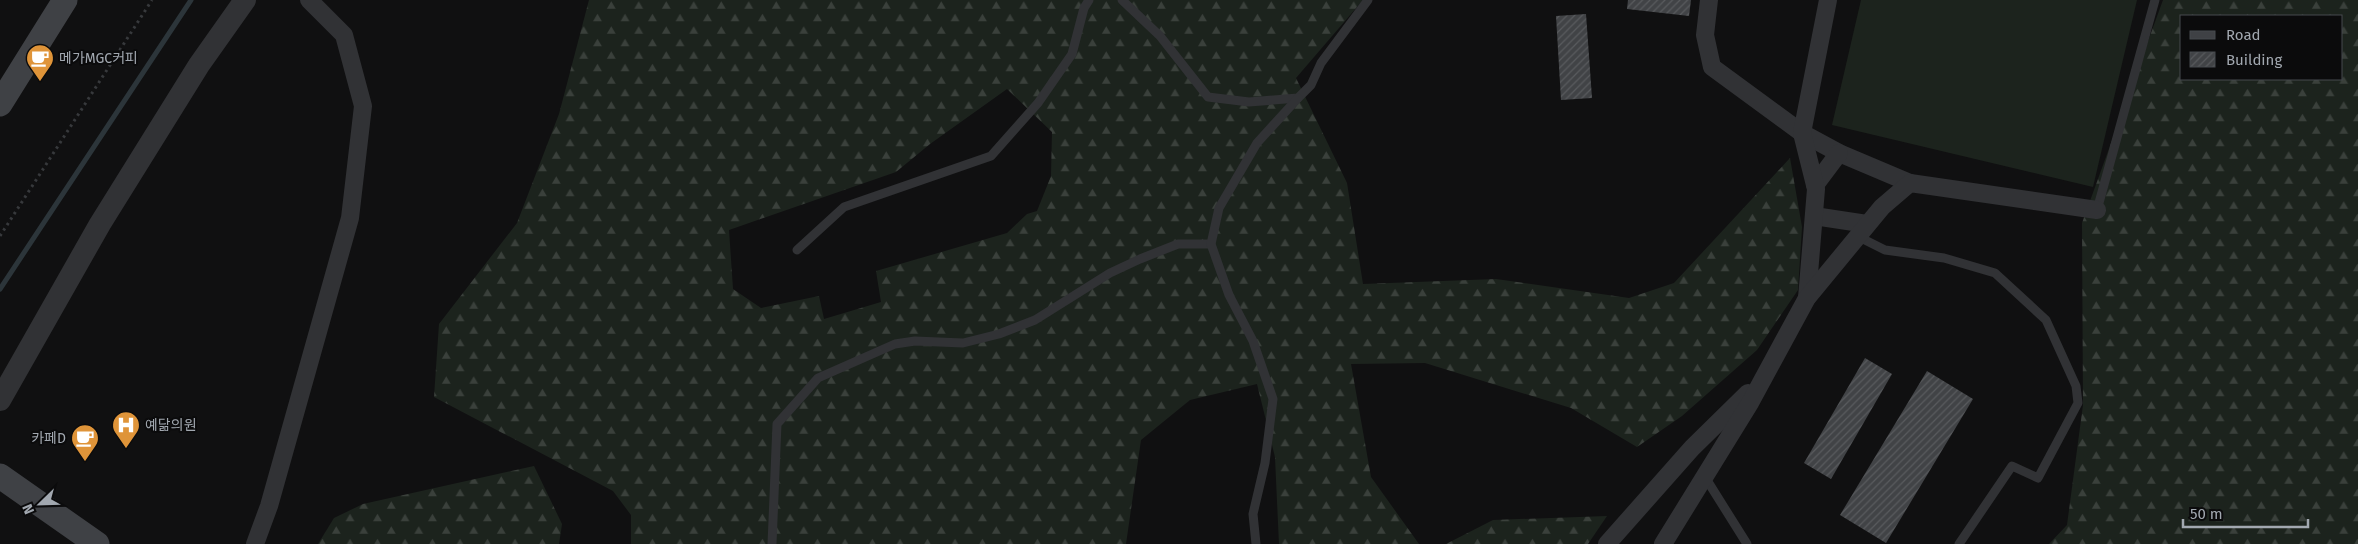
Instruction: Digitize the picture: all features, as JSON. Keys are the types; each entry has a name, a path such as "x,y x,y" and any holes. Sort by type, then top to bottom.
{"main road":[{"path":"0,104 65,0"},
{"path":"0,476 98,544"}],"street":[{"path":"0,400 100,224 199,65 245,0"},
{"path":"255,544 269,506 350,218 362,106 344,35 309,0"},
{"path":"1709,0 1705,35 1712,67 1802,133 1839,153 1910,183 2096,210"},
{"path":"1807,298 1815,185 1802,133 1828,0"},
{"path":"1815,185 1839,153"},
{"path":"1663,544 1763,378 1807,298 1882,207 1910,183"},
{"path":"1814,216 1862,230"},
{"path":"1607,544 1692,448 1763,378"}],"lane":[{"path":"797,250 844,207 991,156 1038,103 1072,54 1084,8 1089,0"},
{"path":"1122,0 1160,36 1208,97 1249,102 1298,98"},
{"path":"1256,544 1253,514 1265,463 1273,399 1253,341 1229,295 1210,244 1219,208 1257,143 1311,84 1321,63 1368,0"},
{"path":"2096,210 2155,0"},
{"path":"1862,230 1885,250 1944,258 1995,273 2046,320 2076,386 2078,403 2038,478 2012,466 1959,544"},
{"path":"772,544 777,424 818,378 895,344 915,341 963,343 998,334 1035,320 1110,274 1140,259 1178,244 1210,244"},
{"path":"1704,476 1747,544"}],"path":[{"path":"0,236 152,0"}],"green space":[{"path":"589,0 1363,0 1296,78 1347,183 1363,284 1496,279 1629,298 1674,283 1790,158 1802,227 1798,290 1757,350 1682,416 1637,447 1571,408 1425,363 1351,364 1371,477 1419,544 1279,544 1275,457 1257,384 1190,400 1141,440 1126,544 631,544 631,515 613,491 434,397 439,324 517,223 559,114","holes":["1007,89 1052,132 1051,176 1037,211 1027,214 1007,233 876,271 881,302 824,319 819,296 761,308 733,289 729,230 896,172 930,144"]},
{"path":"1861,0 2137,0 2093,187 1832,125"},
{"path":"2163,0 2358,0 2358,544 2049,544 2067,525 2083,405 2082,223"},
{"path":"534,466 562,524 559,544 318,544 334,518 363,504"},
{"path":"1607,516 1588,544 1446,544 1493,520"}],"building":[{"path":"1628,0 1691,0 1689,16 1627,9"},
{"path":"1586,14 1592,98 1561,100 1556,16"},
{"path":"1865,358 1892,374 1831,479 1804,463"},
{"path":"1927,371 1973,399 1886,543 1840,515"}],"waterway":[{"path":"0,289 191,0"}],"place":[{"name":"메가MGC커피","path":"40,82"},
{"name":"예닮의원","path":"126,449"},
{"name":"카페D","path":"85,462"}]}
